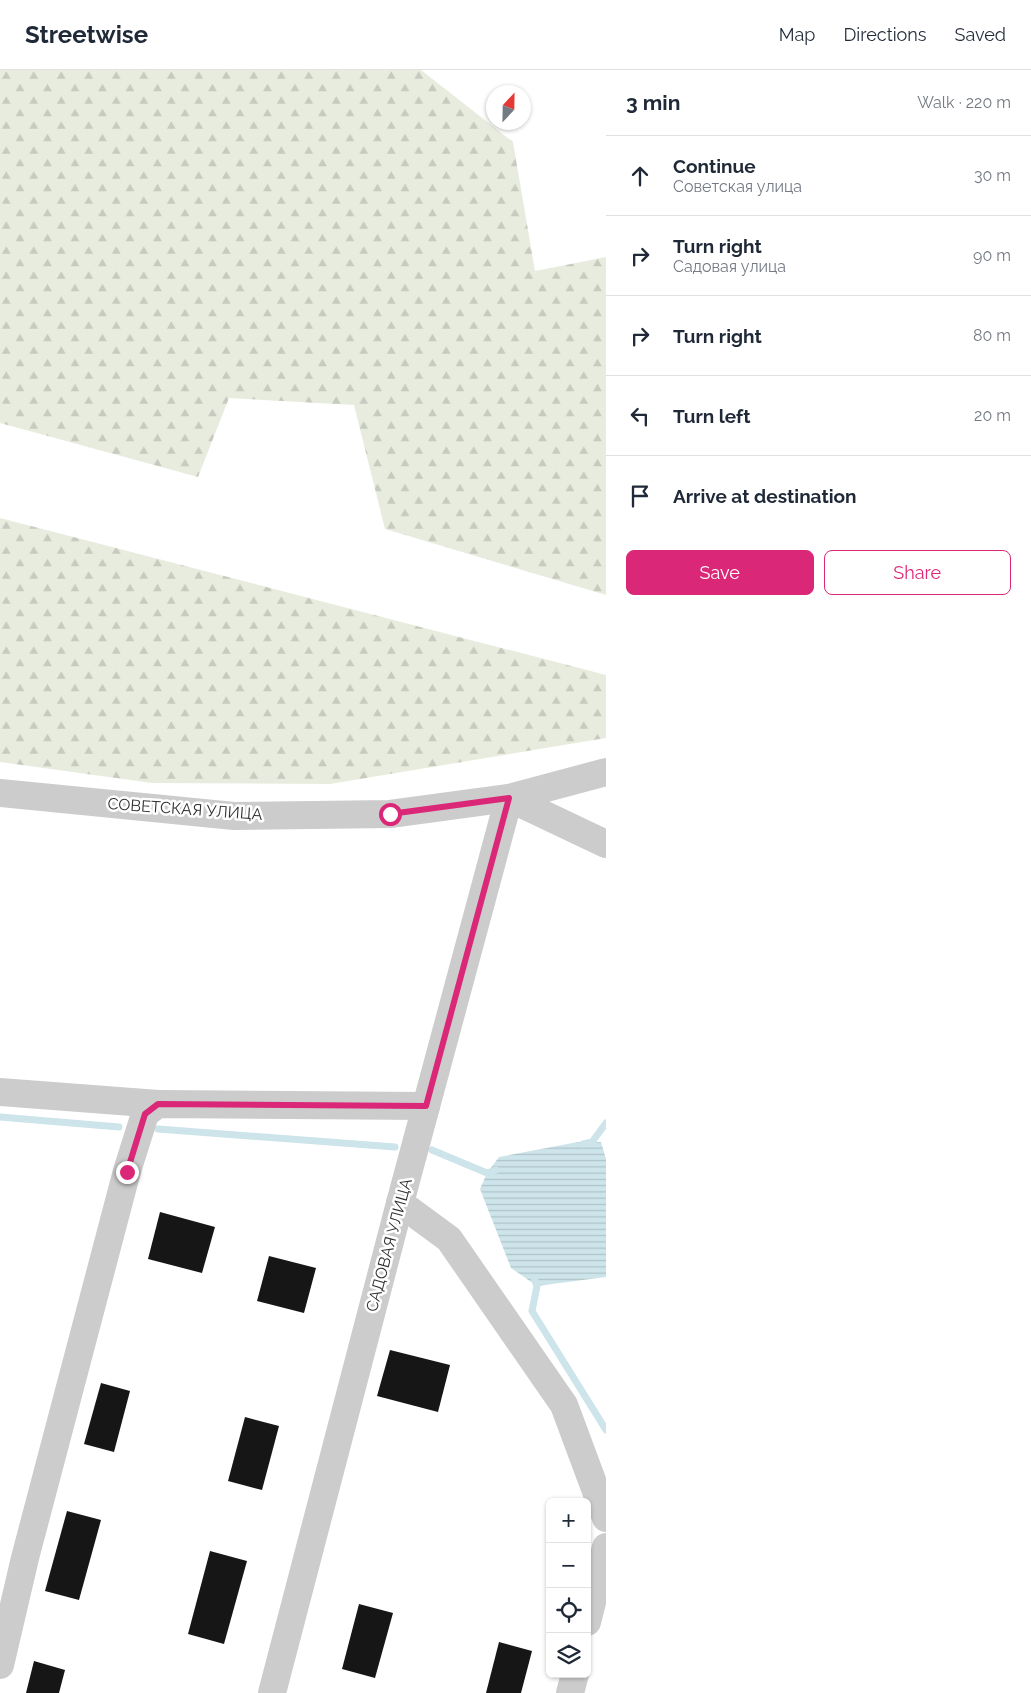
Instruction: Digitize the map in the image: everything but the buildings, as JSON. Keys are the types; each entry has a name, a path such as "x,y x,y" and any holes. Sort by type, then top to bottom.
{"street":[{"name":"СОВЕТСКАЯ УЛИЦА","path":"0,793 234,816 390,814 509,798 606,772"},
{"path":"509,798 606,844"},
{"name":"САДОВАЯ УЛИЦА","path":"272,1693 400,1203 509,798"},
{"path":"0,1092 158,1104 426,1106"},
{"path":"0,1665 27,1549 127,1172 145,1114 158,1104"},
{"path":"400,1203 449,1239 564,1405 606,1518"},
{"path":"591,1606 606,1547"},
{"path":"570,1693 574,1678"}],"green space":[{"path":"0,70 421,70 486,121 486,130 498,130 513,142 535,271 606,257 606,595 385,529 354,405 229,398 198,477 0,423"},
{"path":"0,518 606,675 606,738 330,784 152,783 0,762"}],"water":[{"path":"578,1142 601,1142 606,1159 606,1277 537,1286 511,1268 480,1189 487,1173 499,1157"}],"waterway":[{"path":"0,1117 119,1127"},
{"path":"583,1144 592,1142 606,1123"},
{"path":"158,1129 395,1147"},
{"path":"432,1150 487,1173 496,1170"},
{"path":"534,1278 537,1286 532,1311 606,1430"}],"route":[{"path":"127,1172 145,1114 158,1104 426,1106 509,798 390,814"}]}
